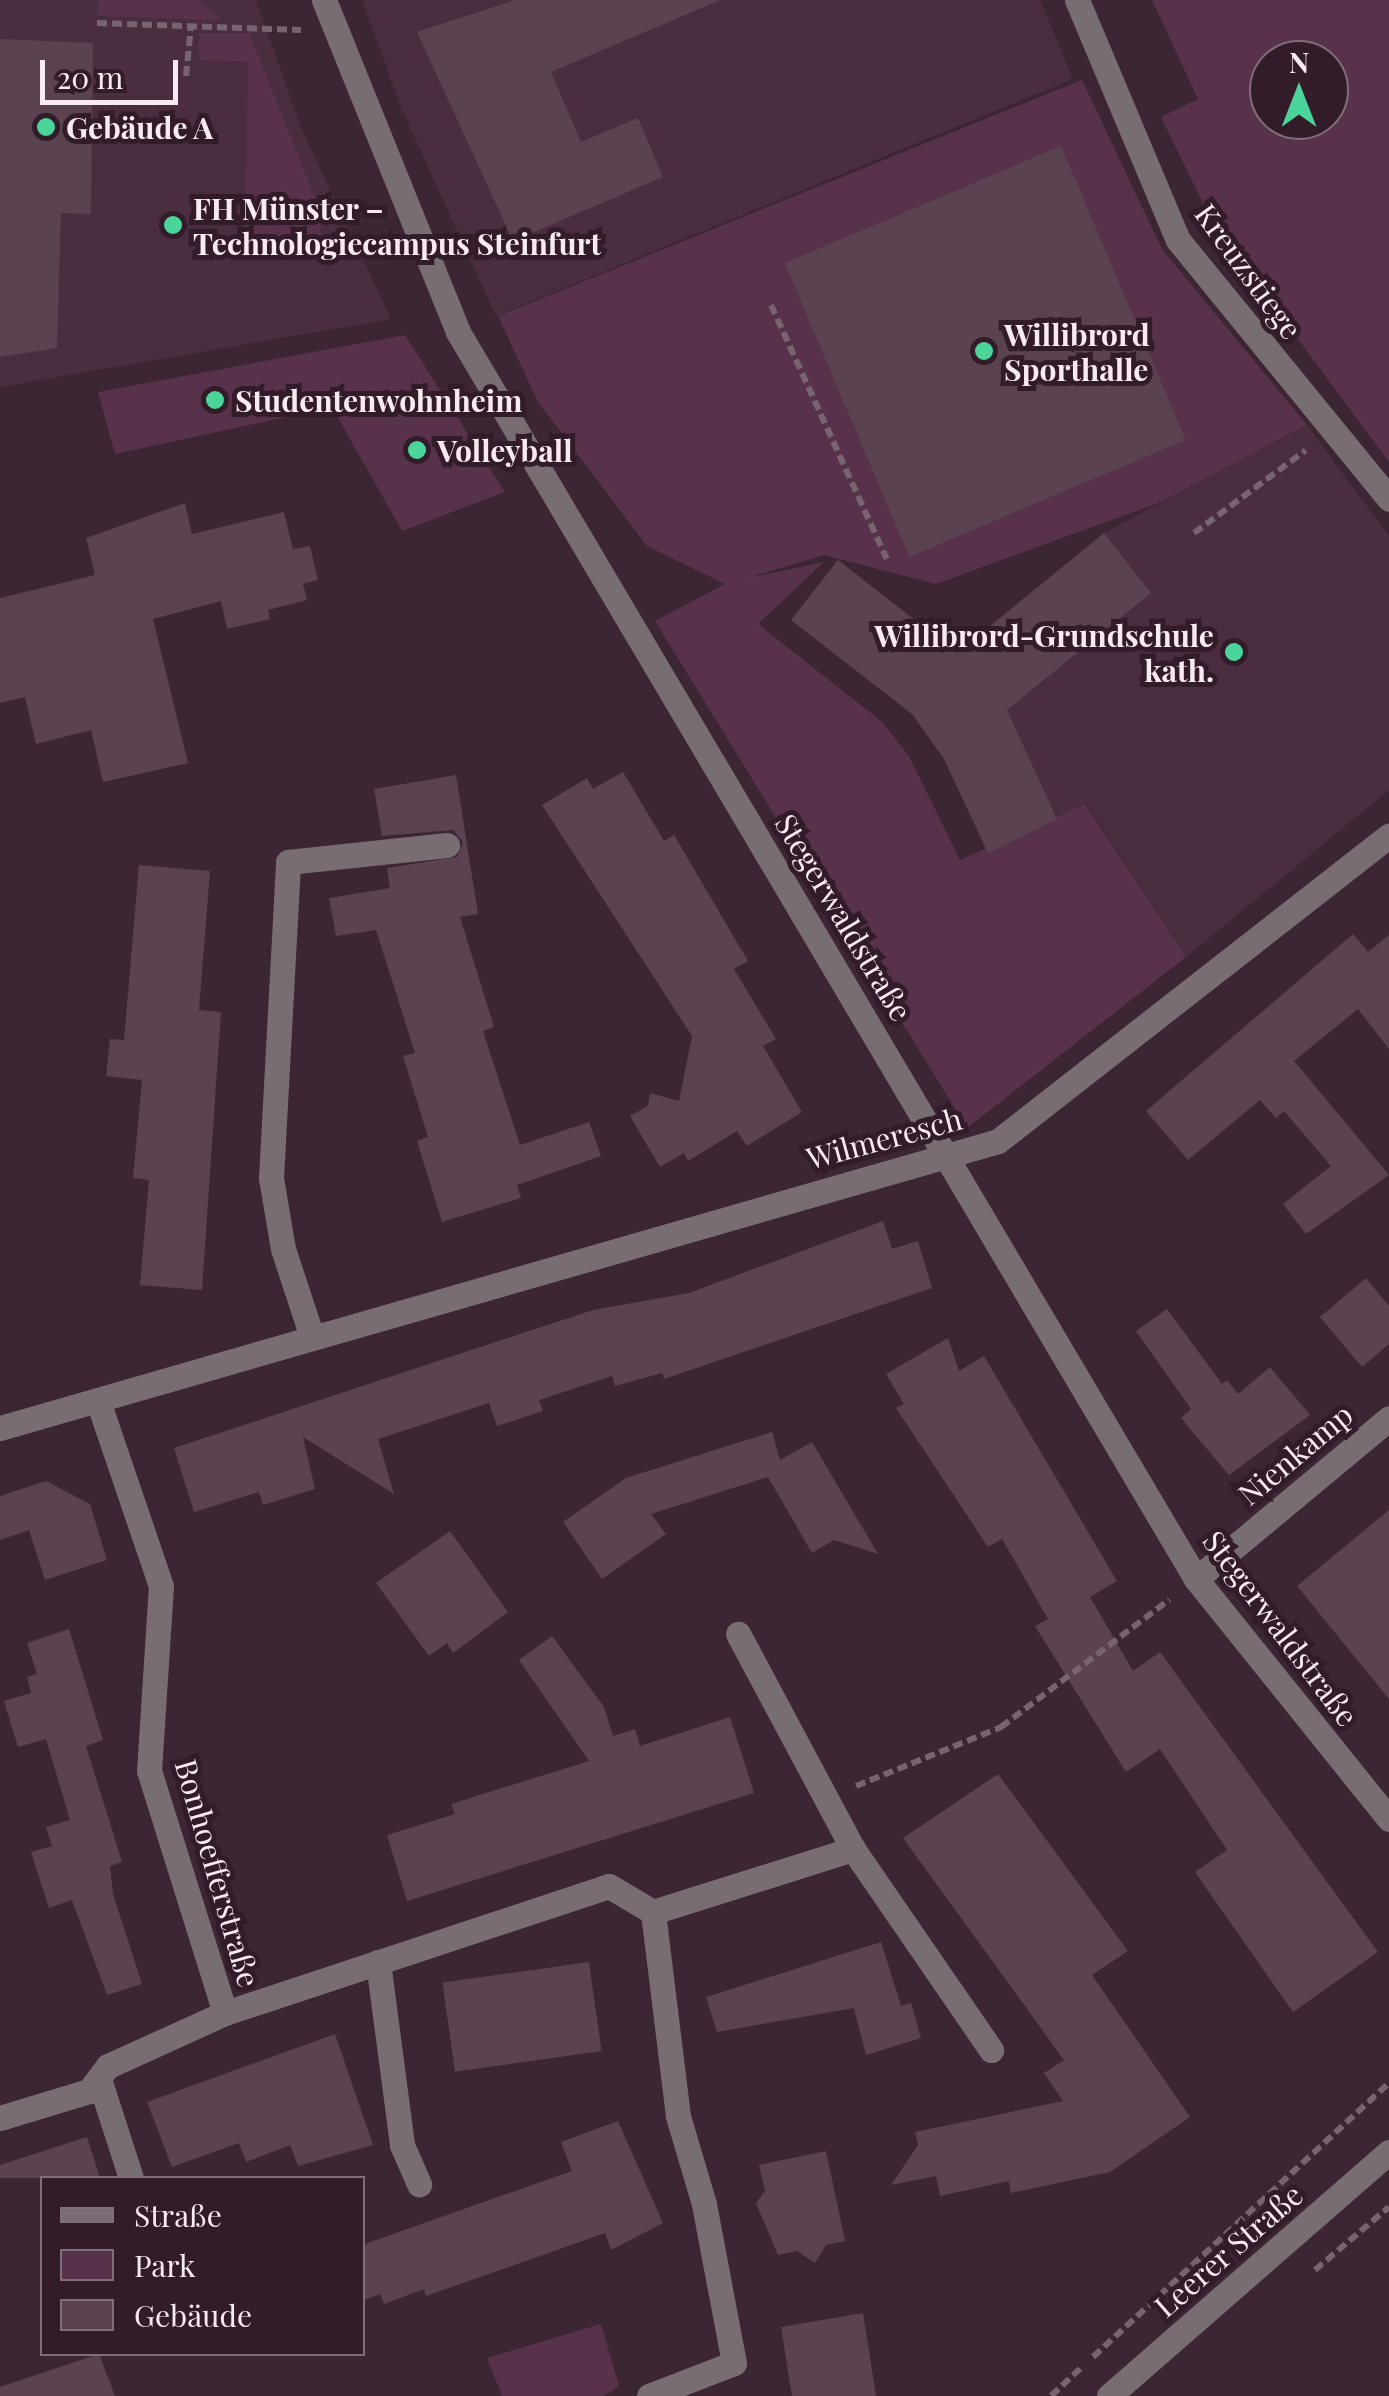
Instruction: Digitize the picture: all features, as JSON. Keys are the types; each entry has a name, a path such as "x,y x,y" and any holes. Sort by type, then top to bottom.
{"street":[{"name":"Stegerwaldstraße","path":"324,0 458,332 1196,1580 1389,1820"},
{"name":"Kreuzstiege","path":"1077,0 1178,240 1389,499"},
{"name":"Wilmeresch","path":"0,1428 98,1402 311,1334 998,1141 1389,836"},
{"path":"311,1334 282,1249 271,1178 288,862 448,845"},
{"name":"Bonhoefferstraße","path":"98,1402 161,1586 149,1771 225,2013"},
{"name":"Nienkamp","path":"1196,1580 1389,1418"},
{"path":"738,1634 822,1800 991,2050"},
{"path":"649,2396 734,2363 704,2204 678,2116 653,1912 853,1849"},
{"name":"Bonhoefferstraße","path":"0,2118 89,2091 108,2066 225,2013 609,1886 653,1912"},
{"path":"378,1962 402,2145 419,2184"},
{"path":"99,2078 130,2176"},
{"name":"Leerer Straße","path":"1109,2396 1389,2152"}],"path":[{"path":"97,22 336,32"},
{"path":"186,76 190,26"},
{"path":"771,305 887,559"},
{"path":"1194,533 1330,431"},
{"path":"822,1800 1000,1727 1196,1580"},
{"path":"1051,2396 1389,2083"},
{"path":"1345,2244 1389,2207"}],"shaded area":[{"name":"FH Münster – Technologiecampus Steinfurt","path":"0,0 256,0 302,130 391,319 0,387"},
{"path":"362,0 1040,0 1073,79 496,316 402,110"},
{"name":"Willibrord-Grundschule kath.","path":"1307,425 1389,536 1389,790 1186,957 1086,804 1057,819 1007,710 1151,593 1104,533"}],"green space":[{"path":"98,0 199,0 222,20 97,16"},
{"path":"1152,0 1389,0 1389,462 1213,224 1161,117 1198,99"},
{"path":"199,33 249,33 321,213 320,238 245,237 248,62 199,60"},
{"path":"1082,80 1162,249 1307,425 1161,502 936,584 824,555 747,578 824,562 758,624 881,721 909,756 960,860 1085,804 1186,957 967,1128 655,621 725,584 647,546 538,402 498,316"},
{"path":"405,335 505,492 402,531 332,407 115,454 98,392"},
{"path":"601,2324 619,2386 604,2396 502,2396 487,2358"}],"building":[{"path":"515,0 720,0 551,72 581,142 638,118 663,177 513,241 417,32"},
{"name":"Gebäude A","path":"0,39 93,43 91,214 61,213 57,348 0,357"},
{"name":"Willibrord Sporthalle","path":"1061,146 1186,440 909,557 785,263"},
{"path":"185,503 192,534 284,512 293,549 310,546 318,580 303,584 307,600 268,610 270,619 227,629 221,601 153,619 188,763 103,782 91,730 36,744 25,697 0,703 0,598 95,575 86,538"},
{"path":"1104,533 1151,593 1007,710 1057,819 988,853 944,759 912,714 791,620 838,560 957,653"},
{"path":"623,772 664,841 674,835 748,961 734,969 776,1039 763,1046 802,1112 747,1146 737,1131 688,1161 684,1153 660,1167 630,1116 648,1106 650,1093 679,1101 692,1036 542,805 587,778 593,789"},
{"path":"456,775 478,914 460,917 494,1027 483,1031 520,1145 589,1122 601,1156 517,1185 521,1198 442,1222 417,1141 428,1137 403,1056 415,1053 376,930 336,936 329,898 390,888 387,868 457,857 463,842 453,830 382,836 374,789"},
{"path":"139,865 210,871 199,1010 221,1012 202,1290 140,1285 149,1180 133,1178 142,1080 106,1076 110,1039 124,1040"},
{"path":"1353,934 1368,952 1389,935 1389,1049 1358,1009 1294,1061 1389,1175 1306,1234 1283,1204 1331,1166 1284,1111 1276,1118 1260,1100 1188,1160 1146,1111"},
{"path":"883,1221 892,1249 918,1241 932,1288 664,1379 662,1373 615,1386 612,1376 539,1400 543,1411 497,1426 489,1403 378,1439 394,1494 303,1437 315,1489 263,1505 259,1492 194,1512 174,1448 593,1310 689,1293"},
{"path":"1366,1278 1389,1306 1389,1344 1362,1367 1320,1317"},
{"path":"1167,1309 1222,1384 1227,1380 1238,1394 1270,1367 1310,1415 1229,1475 1181,1418 1191,1409 1136,1331"},
{"path":"948,1338 959,1371 984,1356 1117,1581 1090,1597 1133,1671 1160,1652 1378,1952 1293,2012 1195,1872 1227,1850 1160,1749 1126,1772 1035,1626 1048,1619 1002,1539 988,1547 896,1408 904,1404 886,1374"},
{"path":"772,1432 780,1460 812,1442 878,1554 834,1540 812,1553 768,1477 651,1514 666,1534 602,1579 563,1522 626,1478"},
{"path":"46,1481 90,1504 107,1560 45,1580 29,1530 0,1540 0,1496"},
{"path":"1389,1510 1389,1699 1297,1586"},
{"path":"450,1531 508,1612 453,1653 447,1643 429,1656 376,1583"},
{"path":"69,1629 103,1740 86,1746 122,1862 110,1866 113,1894 142,1984 107,1995 72,1900 49,1908 31,1852 52,1846 46,1827 70,1820 46,1739 18,1747 4,1701 31,1693 27,1677 37,1674 27,1643"},
{"path":"552,1636 604,1707 613,1736 635,1729 640,1746 730,1717 754,1793 407,1901 387,1835 455,1814 451,1804 589,1761 519,1660"},
{"path":"998,1774 1128,1951 1092,1975 1190,2117 1110,2172 1011,2193 1009,2181 940,2196 936,2176 891,2185 918,2145 915,2132 1063,2101 1044,2073 1064,2060 903,1838"},
{"path":"881,1942 901,2006 911,2003 921,2038 866,2055 854,2008 717,2032 706,1997"},
{"path":"589,1962 602,2051 455,2072 442,1983"},
{"path":"335,2034 373,2145 298,2166 290,2145 246,2162 239,2143 172,2167 147,2102"},
{"path":"618,2121 663,2223 611,2250 605,2233 426,2296 424,2289 384,2304 380,2294 365,2300 365,2244 572,2171 561,2142"},
{"path":"87,2137 99,2176 0,2178 0,2165"},
{"path":"826,2151 845,2241 826,2245 815,2263 797,2251 778,2255 756,2203 765,2191 759,2165"},
{"path":"863,2313 876,2396 792,2396 781,2327"},
{"path":"100,2356 115,2396 0,2396 0,2387"}],"place":[{"name":"Gebäude A","path":"46,127"},
{"name":"FH Münster – Technologiecampus Steinfurt","path":"173,225"},
{"name":"Willibrord Sporthalle","path":"984,351"},
{"name":"Studentenwohnheim","path":"215,400"},
{"name":"Volleyball","path":"417,450"},
{"name":"Willibrord-Grundschule kath.","path":"1234,652"}]}
